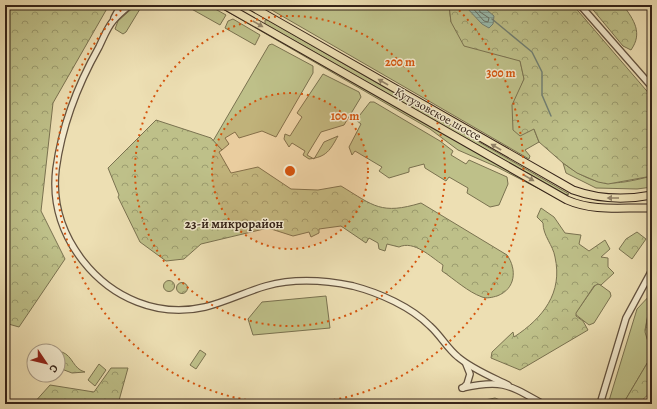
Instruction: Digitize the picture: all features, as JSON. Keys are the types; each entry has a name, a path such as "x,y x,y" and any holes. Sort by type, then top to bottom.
{"main road":[{"name":"Кутузовское шоссе","path":"224,5 571,202 596,208 652,208"},
{"name":"Кутузовское шоссе","path":"249,5 573,190 603,197 652,195"}],"street":[{"path":"121,5 84,73 70,107 61,139 55,178 56,199 63,230 78,255 98,278 110,288 137,303 182,310 204,307 266,286 293,281 320,281 355,287 406,308 430,325 449,349 465,363 543,404"},
{"path":"112,21 130,5"},
{"path":"580,5 652,88"},
{"path":"600,404 626,318 652,270"},
{"path":"465,363 470,374 469,379 462,388 496,383 508,385"}],"green space":[{"path":"5,5 109,5 53,103 41,211 65,259 19,327 5,323"},
{"path":"136,5 144,5 126,32 123,34 115,29 118,21"},
{"path":"189,5 208,5 226,15 220,25 188,7"},
{"path":"216,5 221,5 551,195 497,167 458,150 430,129"},
{"path":"263,5 449,5 451,22 500,55 520,60 524,79 519,92 539,142 525,150 530,156 529,159"},
{"path":"449,5 573,5 652,97 652,176 608,184 598,182 577,173 563,163 539,142 534,129 520,136 513,130 512,105 524,79 520,61 464,46 451,22"},
{"path":"589,5 623,5 634,21 637,32 635,44 631,50 623,46"},
{"path":"233,19 260,35 255,45 225,28 228,21"},
{"path":"265,20 268,20 569,194 566,195 265,24"},
{"path":"272,44 313,66 313,73 276,137 262,131 239,138 235,132 225,138 229,144 222,150 213,141 269,45"},
{"path":"323,74 359,92 361,97 344,125 321,132 307,155 313,158 309,159 303,155 305,151 292,143 289,147 284,139 285,134 290,136 302,117 297,113"},
{"path":"370,102 374,102 440,141 453,151 451,155 466,164 469,160 507,177 508,184 499,205 490,207 467,193 468,188 449,177 446,181 425,168 424,164 409,168 409,172 389,178 379,171 382,167 355,151 352,155 349,147 361,124 356,120"},
{"path":"156,120 211,138 222,150 219,152 231,173 258,167 291,189 318,190 341,186 370,203 387,208 407,207 421,203 507,255 513,272 511,284 503,293 497,296 484,298 466,289 442,271 443,265 422,250 411,246 405,245 399,247 387,244 385,251 379,249 378,243 369,238 366,243 341,226 319,229 319,233 311,237 309,232 293,236 268,228 201,244 184,259 166,261 140,242 118,197 119,195 108,168"},
{"path":"338,136 333,145 324,155 315,158 324,142"},
{"path":"563,163 586,177 605,183 626,182 652,176 652,187 637,189 596,188 566,173"},
{"path":"541,208 554,217 565,233 581,235 579,244 589,251 605,240 610,249 601,257 608,258 608,267 614,273 601,285 598,284 594,286 576,313 576,316 583,321 588,330 520,370 491,358 492,352 513,332 514,337 534,322 542,313 553,293 557,270 555,257 543,228 543,223 537,217"},
{"path":"637,232 646,239 632,259 619,249 626,239"},
{"path":"169,280 173,282 175,286 173,290 169,292 165,290 163,286 165,282"},
{"path":"182,282 186,284 188,288 186,292 182,294 178,292 176,288 178,284"},
{"path":"596,284 599,284 610,292 611,296 594,323 589,325 575,314"},
{"path":"652,293 645,330 652,355 623,404 608,404 637,309"},
{"path":"652,293 652,355 645,332"},
{"path":"326,296 330,328 253,335 248,319 262,302"},
{"path":"200,350 206,354 196,369 190,365"},
{"path":"66,354 78,368 85,372 72,373 66,371"},
{"path":"652,355 652,391 638,404 623,404"},
{"path":"99,364 106,370 95,386 88,380"},
{"path":"111,368 128,368 118,404 33,404 50,385 94,392"},
{"path":"495,398 510,404 464,404"}],"water":[{"path":"467,5 481,5 494,16 493,24 489,28 482,24 466,7"}],"waterway":[{"path":"492,19 532,52 542,72 542,95 551,116"}],"district":[{"name":"23-й микрорайон","path":"234,223"}]}
